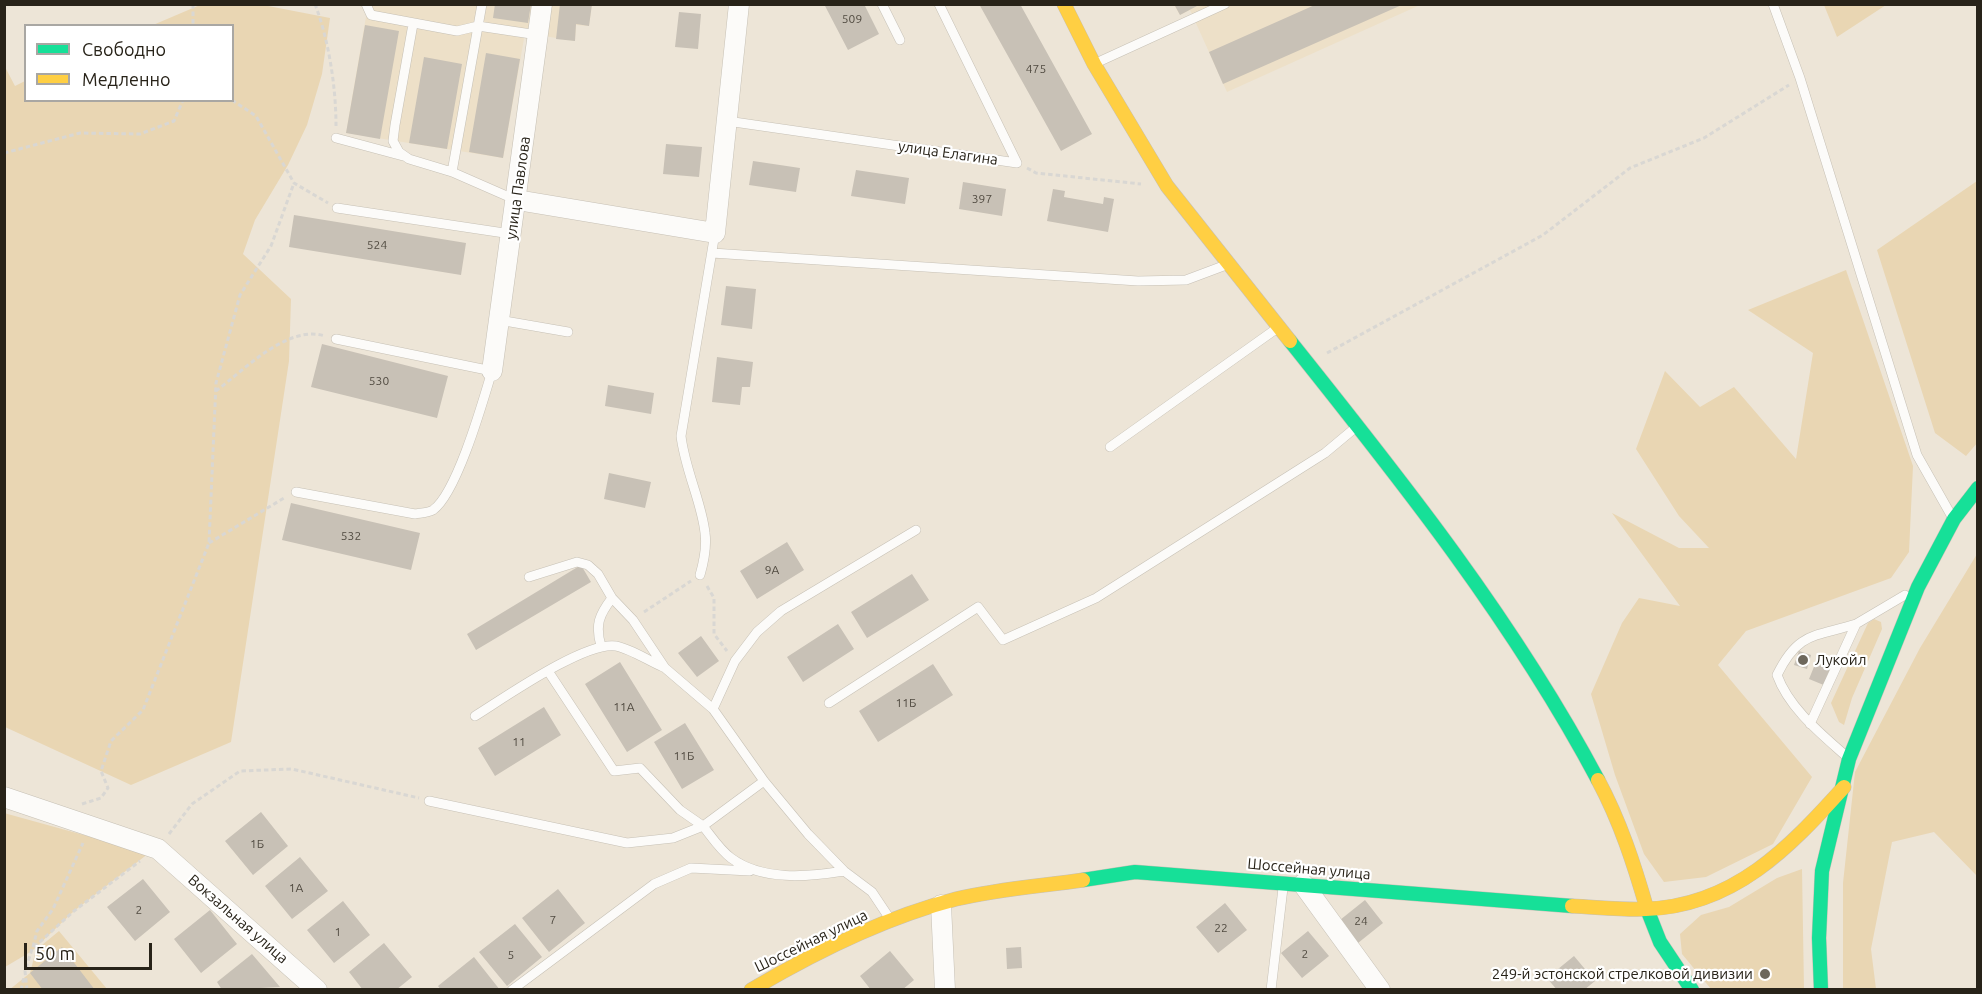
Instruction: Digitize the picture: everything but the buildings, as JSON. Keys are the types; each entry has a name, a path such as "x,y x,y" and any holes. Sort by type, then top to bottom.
{"main road":[{"path":"1064,4 1094,64 1167,186 1307,365 1358,426 1513,635 1572,731 1614,810 1633,859 1647,909 1668,956 1692,990"},
{"path":"1821,990 1822,871 1849,759 1918,587 1954,519 1977,488"},
{"name":"Шоссейная улица","path":"751,990 804,959 891,920 957,899 1135,872 1497,901 1647,909 1689,902 1710,896 1758,871 1801,834 1844,787"}],"street":[{"name":"улица Павлова","path":"492,371 542,4"},
{"path":"517,200 714,243 739,4"},
{"path":"4,797 158,849"},
{"name":"Вокзальная улица","path":"158,849 317,990"},
{"path":"1294,884 1380,990"},
{"path":"941,904 945,990"}],"lane":[{"path":"366,4 366,10 377,18 457,31 478,26 538,35"},
{"path":"452,172 482,4"},
{"path":"882,4 900,40"},
{"path":"939,4 1017,163"},
{"path":"1094,64 1225,4"},
{"path":"1773,4 1800,78 1917,454 1954,519"},
{"path":"406,157 399,152 393,141 413,24"},
{"name":"улица Елагина","path":"727,121 1017,163"},
{"path":"336,138 452,172 517,200"},
{"path":"337,208 511,234"},
{"path":"700,575 705,556 705,532 684,459 681,436 714,243 1138,281 1185,280 1228,264"},
{"path":"499,320 568,332"},
{"path":"1110,447 1278,327"},
{"path":"296,492 415,514 432,510 445,495 474,432 492,371 336,339"},
{"path":"829,703 978,607 1003,640 1096,598 1325,453 1358,426"},
{"path":"713,709 735,661 757,632 781,611 916,531"},
{"path":"529,577 577,562 588,565 598,574 612,598 633,620 665,668 713,709 764,782 844,871 872,892 891,920"},
{"path":"1849,759 1810,724 1781,686 1777,675 1786,656 1799,642 1856,624 1918,587"},
{"path":"601,646 596,630 598,615 612,598"},
{"path":"1810,724 1856,624"},
{"path":"475,716 548,671 601,646 617,646 665,668"},
{"path":"548,671 615,771 640,768 680,810 703,826 729,857 752,871"},
{"path":"429,801 627,843 673,838 703,826 764,782"},
{"path":"512,990 654,884 691,868 809,877 844,871"},
{"path":"1271,990 1294,884"}],"path":[{"path":"193,4 193,24"},
{"path":"315,4 321,20 336,103 336,138"},
{"path":"1307,365 1353,337 1543,236 1630,168 1704,138 1800,78"},
{"path":"234,101 256,116 294,183 337,208"},
{"path":"4,153 80,133 140,134 174,121 182,102"},
{"name":"улица Елагина","path":"1017,163 1036,173 1167,186"},
{"path":"51,811 101,798 108,788 101,771 111,741 143,710 209,543 216,391 240,295 271,246 294,183"},
{"path":"216,391 277,344 314,333 336,339"},
{"path":"209,543 296,492"},
{"path":"633,620 700,575 714,598 714,634 735,661"},
{"path":"32,949 74,911 158,849 192,804 240,771 292,769 429,801"},
{"path":"21,990 37,932 53,909 93,826"},
{"path":"25,971 27,990"}],"shaded area":[{"path":"200,5 263,5 330,18 322,74 307,125 288,165 255,220 243,254 291,299 289,361 231,742 131,785 5,727 5,67 15,86 24,82 24,102 234,102 234,24 155,24"},
{"path":"368,5 592,5 589,26 576,25 575,41 525,33 503,158 346,133"},
{"path":"1174,5 1420,5 1227,92 1190,10 1180,15"},
{"path":"1824,5 1886,5 1837,37"},
{"path":"1977,181 1978,442 1966,456 1935,433 1877,250"},
{"path":"1846,270 1913,466 1909,552 1891,578 1746,631 1718,665 1812,777 1773,844 1706,877 1664,882 1644,854 1615,775 1591,694 1622,623 1639,598 1680,606 1612,513 1679,548 1709,548 1679,516 1636,449 1665,371 1700,407 1734,387 1796,459 1813,353 1748,310"},
{"path":"1977,554 1977,876 1934,832 1892,842 1871,949 1876,989 1843,990 1843,883 1855,772 1920,648"},
{"path":"1874,619 1881,622 1882,629 1852,698 1844,725 1839,722 1831,703 1868,623"},
{"path":"4,813 149,853 74,911 32,951 5,967"},
{"path":"1802,869 1804,989 1711,989 1682,954 1680,934 1701,915 1729,907 1777,878"},
{"path":"59,931 107,989 9,990 30,973 36,950"}],"traffic: fast":[{"path":"1290,341 1415,500 1493,609 1530,664 1598,780"},
{"path":"1821,990 1819,938 1822,871 1849,759 1918,587 1954,519 1978,488"},
{"path":"1083,880 1135,872 1572,906"},
{"path":"1647,909 1660,942 1692,990"}],"traffic: slow":[{"path":"1064,4 1094,64 1167,186 1290,341"},
{"path":"1598,780 1626,843 1647,909"},
{"path":"1572,906 1646,909 1678,905 1706,897 1733,885 1780,852 1844,787"},
{"path":"751,990 850,937 929,907 987,893 1083,880"}],"place":[{"name":"Лукойл","path":"1803,660"},
{"name":"249-й эстонской стрелковой дивизии","path":"1765,974"}]}
